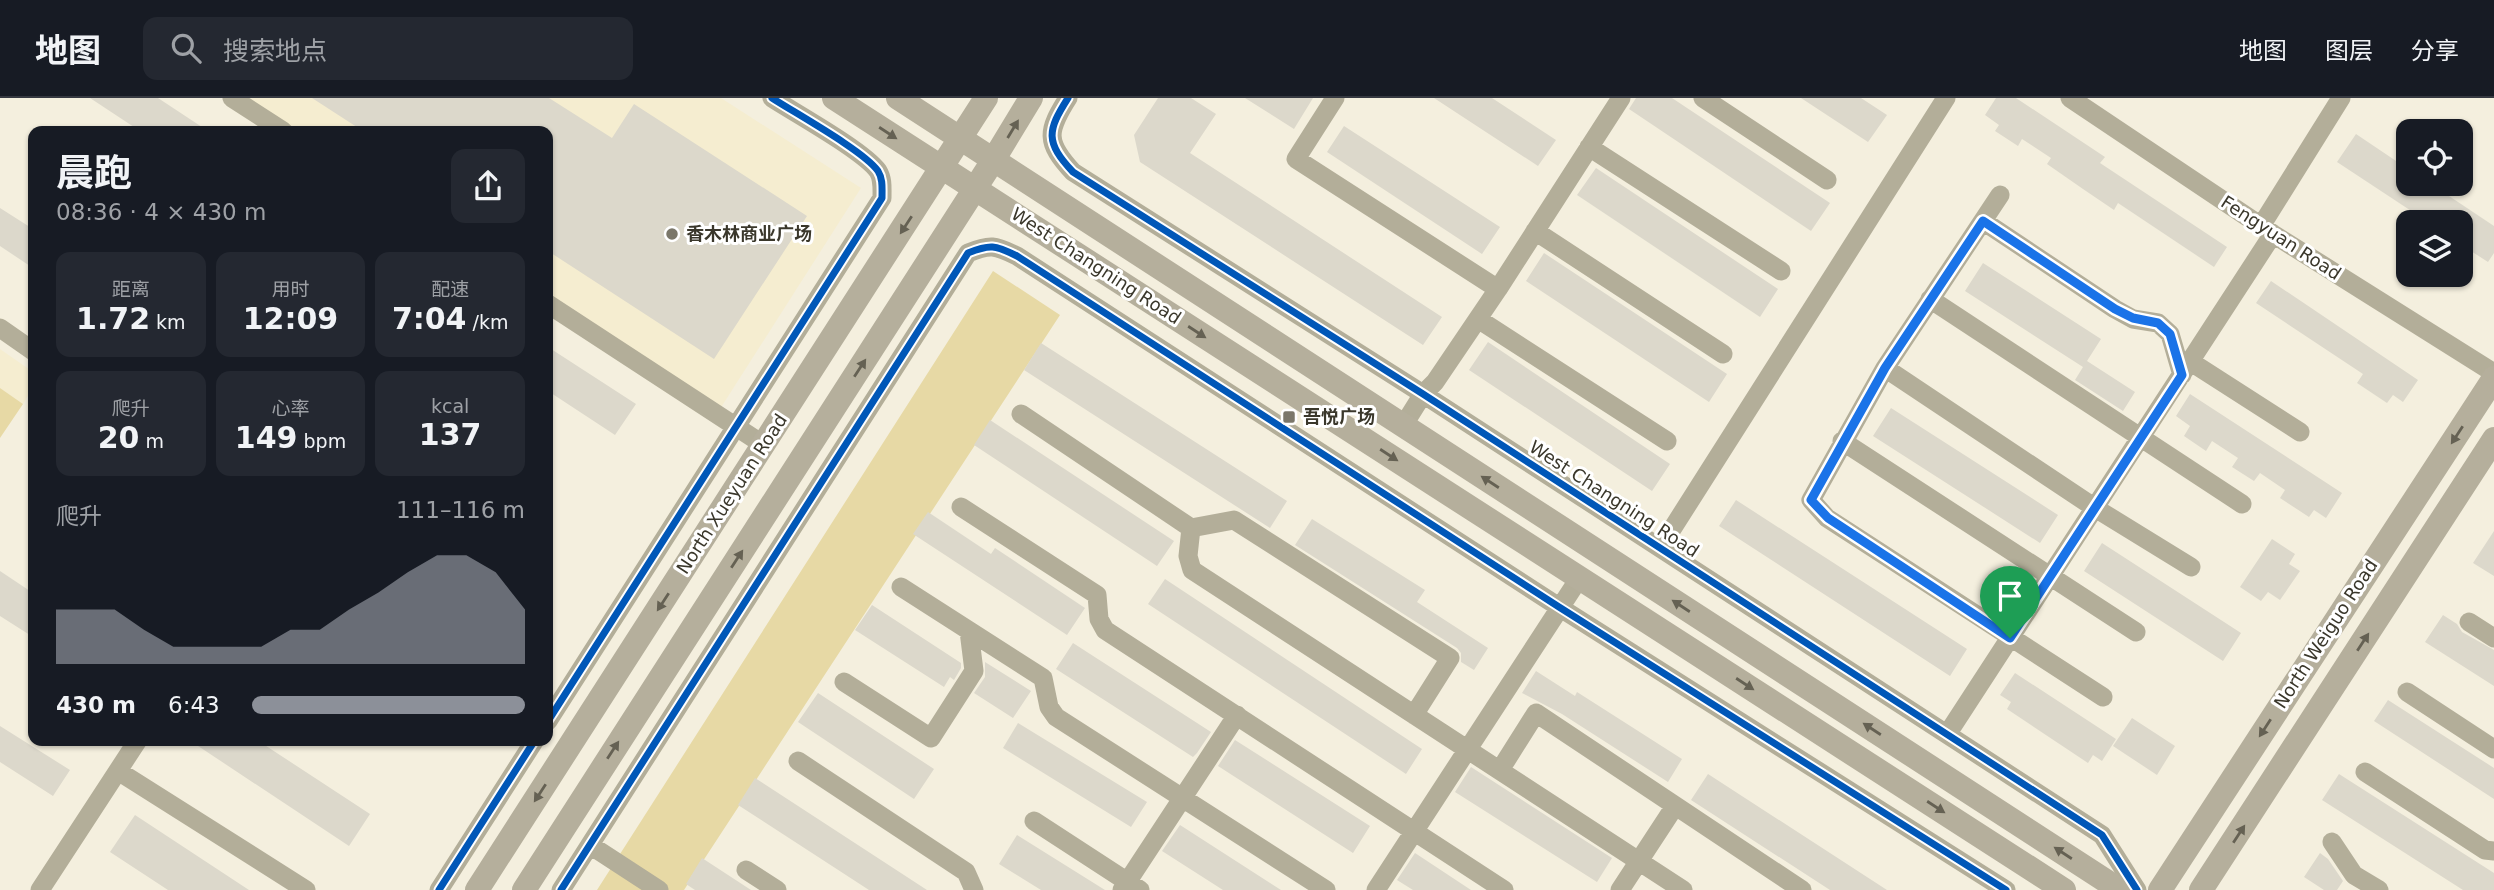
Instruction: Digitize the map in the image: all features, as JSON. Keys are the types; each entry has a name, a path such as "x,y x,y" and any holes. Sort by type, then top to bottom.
{"main road":[{"name":"West Changning Road","path":"834,98 2064,890"},
{"name":"West Changning Road","path":"898,98 2120,890"},
{"name":"North Xueyuan Road","path":"477,890 986,98"},
{"path":"523,890 1031,98"},
{"name":"North Weiguo Road","path":"2160,890 2494,376"},
{"name":"North Weiguo Road","path":"2201,890 2494,439"}],"street":[{"path":"232,98 275,126"},
{"path":"553,713 882,198 882,181 877,170 862,156 772,98"},
{"name":"West Changning Road","path":"1068,98 1051,131 1056,153 1073,172 1423,394 2102,835 2137,890"},
{"path":"1403,426 1498,289 1621,98"},
{"path":"1703,98 1827,180"},
{"path":"1660,548 1946,98"},
{"name":"Fengyuan Road","path":"2070,98 2267,230 2494,376"},
{"path":"1948,733 2187,369 2341,98"},
{"path":"1334,99 1296,159 1498,289"},
{"path":"1589,147 1782,271"},
{"path":"2000,195 1885,368 1811,500 1828,518 2103,697"},
{"path":"1983,221 2115,309 2133,318 2158,323 2170,334 2187,369 2300,432"},
{"path":"1535,231 1723,354"},
{"name":"West Changning Road","path":"590,845 968,253 985,246 998,246 1559,607 2006,890"},
{"path":"1930,299 2242,504"},
{"path":"553,307 764,445"},
{"path":"1478,319 1667,441"},
{"path":"0,328 28,348"},
{"path":"1885,368 2095,508 2191,567"},
{"path":"1021,414 1191,527 1234,520 1450,658 1414,715"},
{"path":"1842,441 2136,632"},
{"path":"961,507 1097,595 1099,619 1105,630 1504,890"},
{"path":"1191,527 1188,556 1192,570 1683,890"},
{"path":"1376,890 1580,578"},
{"path":"901,587 1043,678 1049,707 1056,717 1326,890"},
{"path":"2469,622 2494,638"},
{"path":"844,682 931,737 974,671 969,631"},
{"path":"2407,692 2494,749"},
{"path":"1500,769 1536,713 1802,890"},
{"path":"1034,821 1130,887 1183,797 1237,715"},
{"path":"40,890 134,746"},
{"path":"439,890 531,746"},
{"path":"798,761 966,872 974,890"},
{"path":"118,771 306,890"},
{"path":"2365,772 2485,850 2494,851"},
{"path":"1620,890 1675,806"},
{"path":"2332,842 2354,874 2379,890"},
{"path":"561,890 590,845 659,890"},
{"path":"746,870 777,890"}],"shaded area":[{"name":"香木林商业广场","path":"238,98 721,98 861,188 720,409 553,301 553,126 282,126"},
{"path":"993,271 1060,315 684,890 597,890"},
{"path":"0,349 28,369 28,396 23,404 0,388"},
{"path":"0,388 23,404 0,438"}],"building":[{"path":"90,98 158,98 200,126 132,126"},
{"name":"香木林商业广场","path":"312,98 549,98 612,138 634,104 807,216 714,359 553,254 553,126 355,126"},
{"path":"1158,98 1191,98 1216,114 1190,153 1442,317 1423,345 1140,162 1134,135"},
{"path":"1245,98 1313,98 1294,129"},
{"path":"1434,98 1492,98 1556,140 1538,166"},
{"path":"1636,98 1672,98 1830,203 1811,231 1629,109"},
{"path":"1801,98 1861,98 1887,115 1868,142"},
{"path":"1996,98 2016,98 2105,157 2100,163 2227,247 2214,267 2118,203 2114,210 2047,164 2051,158 2022,139 2018,146 1995,131 1999,125 1985,115"},
{"path":"1344,126 1500,227 1482,254 1327,152"},
{"path":"2356,134 2396,161 2396,196 2449,196 2470,210 2410,210 2337,162"},
{"path":"1596,168 1778,289 1760,317 1577,195"},
{"path":"0,208 28,226 28,265 0,246"},
{"path":"2473,212 2494,226 2494,253 2488,262 2473,252"},
{"path":"1544,253 1727,374 1709,402 1526,281"},
{"path":"1983,263 2101,339 2087,361 2135,392 2123,411 2075,380 2083,367 1965,291"},
{"path":"2271,281 2418,380 2403,402 2393,395 2387,403 2357,383 2363,374 2256,303"},
{"path":"1488,342 1670,464 1652,491 1469,370"},
{"path":"1041,343 1287,501 1270,528 1024,370"},
{"path":"553,350 636,404 615,435 553,394"},
{"path":"2190,394 2342,493 2326,518 2314,510 2309,517 2280,498 2285,490 2260,473 2254,481 2232,467 2238,458 2212,441 2206,451 2184,436 2190,426 2176,416"},
{"path":"1891,408 2058,515 2040,543 1873,436"},
{"path":"990,420 1174,541 1157,566 974,445"},
{"path":"1736,500 1967,649 1950,676 1719,526"},
{"path":"928,512 991,554 995,548 1085,608 1067,635 913,534"},
{"path":"1312,519 1425,590 1417,602 1488,648 1474,670 1461,662 1461,653 1457,648 1295,545"},
{"path":"2494,531 2494,576 2473,563"},
{"path":"2272,539 2295,554 2289,564 2300,571 2280,600 2268,592 2261,601 2240,587"},
{"path":"2102,543 2241,633 2223,661 2084,571"},
{"path":"0,571 28,590 28,634 0,616"},
{"path":"1165,579 1422,749 1406,774 1148,604"},
{"path":"872,605 961,663 954,680 950,677 944,687 855,630"},
{"path":"2443,615 2457,624 2462,632 2494,650 2494,686 2425,642"},
{"path":"1073,643 1211,732 1197,753 1193,757 1056,669"},
{"path":"985,662 1031,691 1013,718 974,693 985,677"},
{"path":"1536,671 1575,696 1577,692 1682,759 1668,782 1562,714 1522,693"},
{"path":"2015,673 2116,739 2102,761 2093,755 2088,763 2007,709 2011,702 2000,695"},
{"path":"818,693 934,769 914,799 798,722"},
{"path":"2388,700 2494,768 2494,799 2374,721"},
{"path":"2132,718 2175,746 2157,775 2113,746"},
{"path":"1018,723 1147,802 1131,827 1003,748"},
{"path":"0,726 70,770 53,796 0,762"},
{"path":"1235,740 1370,826 1353,853 1218,766"},
{"path":"198,746 266,746 370,814 349,846"},
{"path":"1471,767 1612,858 1597,882 1455,792"},
{"path":"1708,774 1887,890 1830,890 1691,800"},
{"path":"2339,774 2494,873 2494,890 2463,890 2322,800"},
{"path":"755,778 927,890 869,890 738,805"},
{"path":"135,815 249,890 168,890 110,852"},
{"path":"1180,825 1281,890 1223,890 1162,851"},
{"path":"1017,835 1105,890 1041,890 999,864"},
{"path":"1415,853 1471,890 1413,890 1397,880"},
{"path":"2320,853 2328,859 2343,881 2337,890 2324,890 2304,877"},
{"path":"702,858 751,890 695,890 686,884"}],"cycle path":[{"path":"553,713 882,198 881,177 870,163 844,143 772,98"},
{"path":"1068,98 1056,119 1052,136 1057,152 1073,172 1423,394 2102,835 2137,890"},
{"path":"561,890 968,253 992,247 1017,256 1559,607 2006,890"},
{"path":"439,890 531,746"}],"place":[{"name":"香木林商业广场","path":"672,234"},
{"name":"吾悦广场","path":"1289,417"}],"route":[{"path":"1983,221 2115,309 2133,318 2158,323 2170,334 2182,375 2010,638 1828,518 1811,500 1885,368 1983,221"}]}
